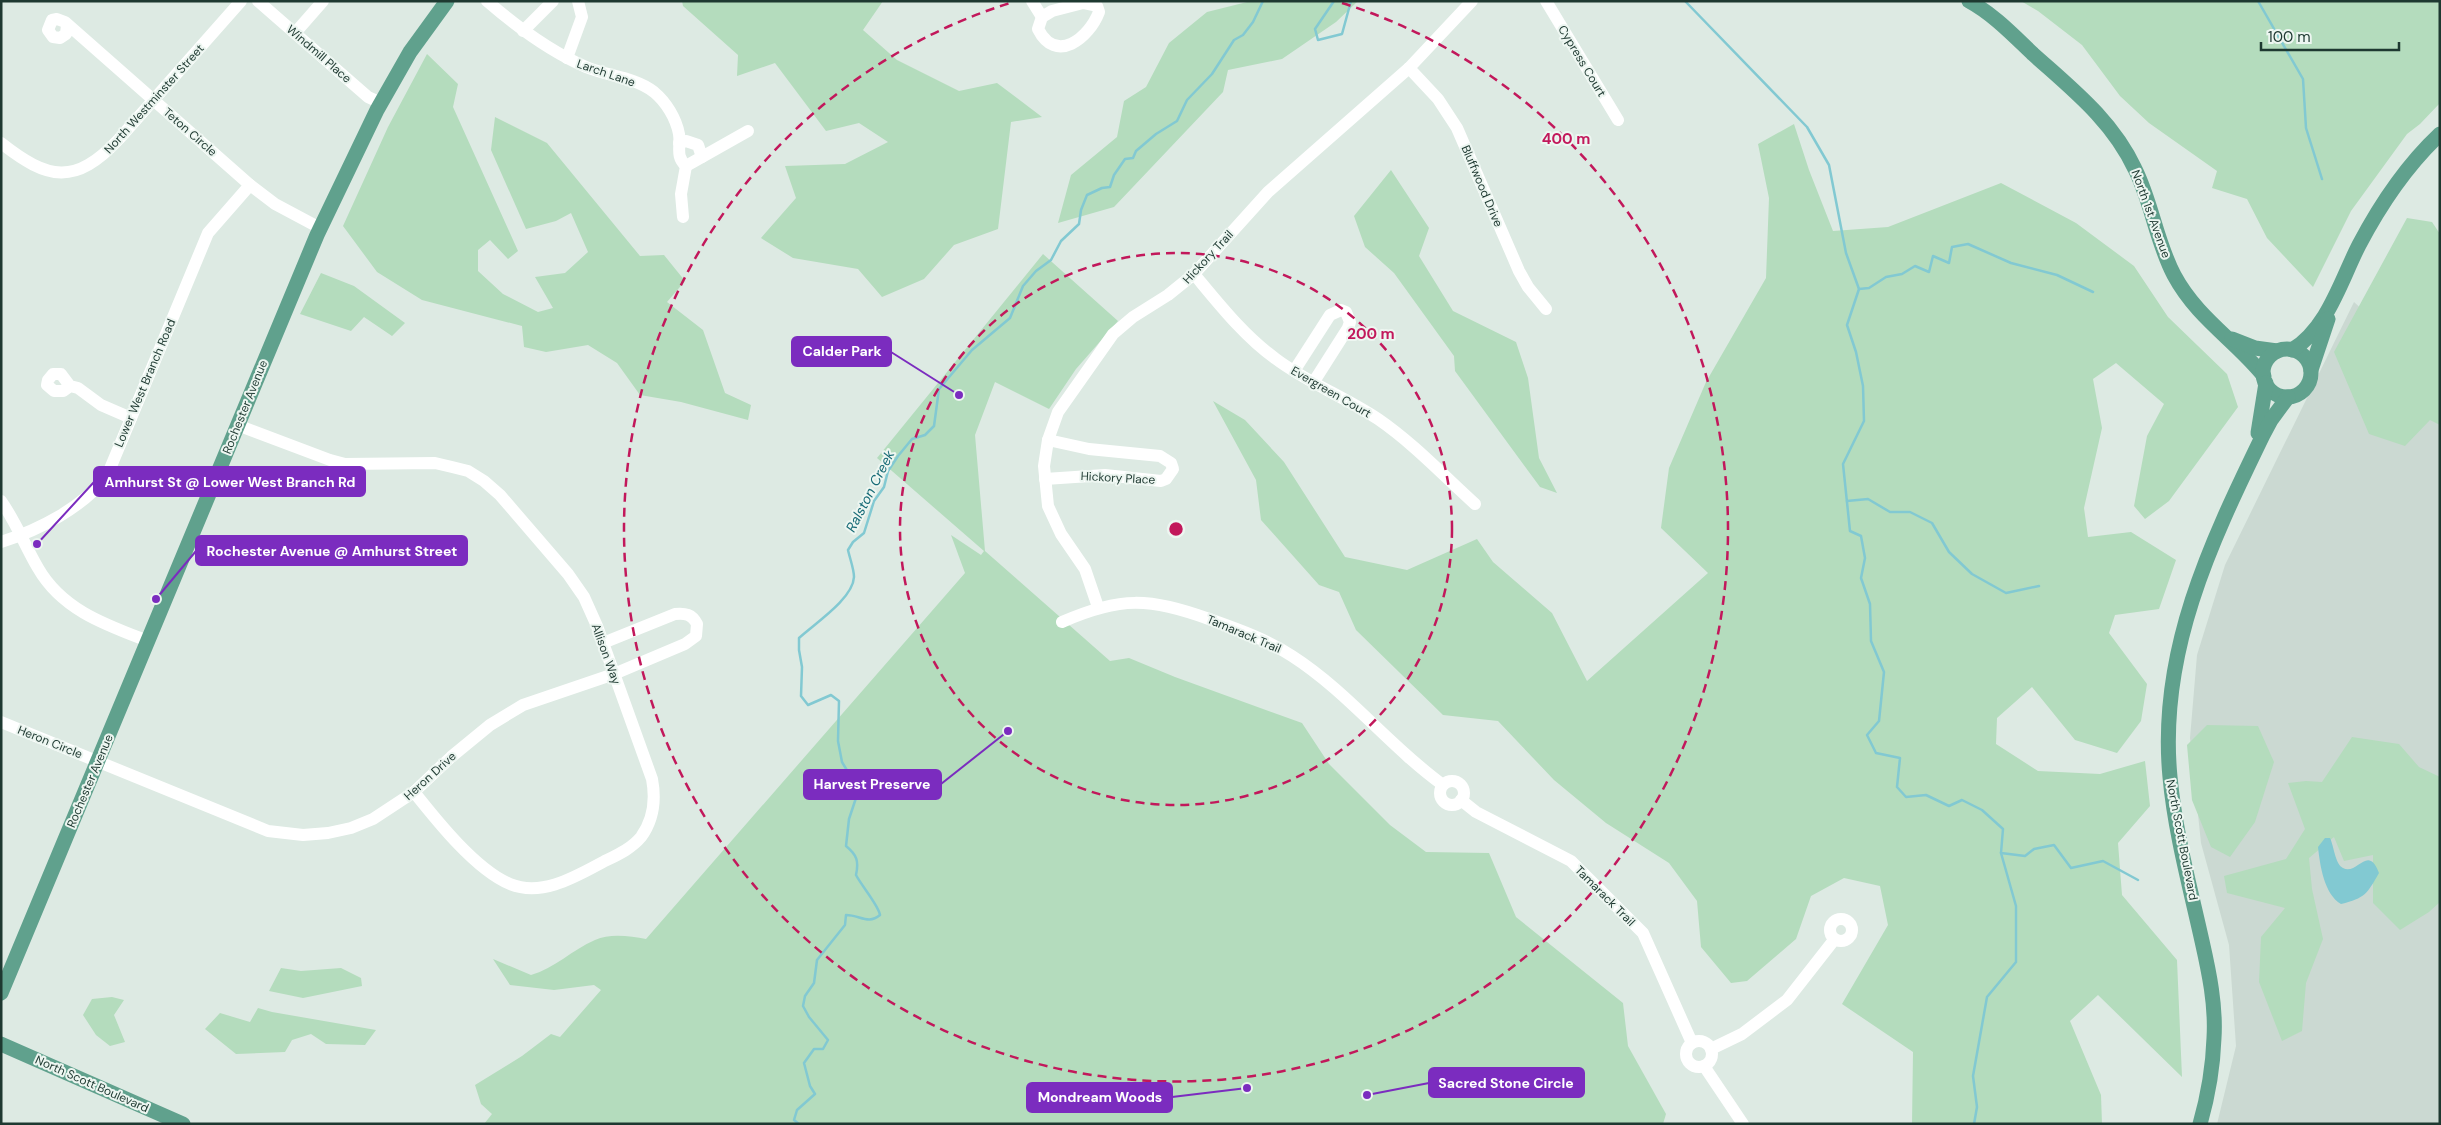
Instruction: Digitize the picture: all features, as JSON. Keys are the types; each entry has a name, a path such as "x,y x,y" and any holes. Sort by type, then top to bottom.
{"main road":[{"name":"Rochester Avenue","path":"1,993 99,762 320,228 381,103 410,52 446,1"},
{"name":"North 1st Avenue","path":"1968,1 2003,26 2097,111 2136,169 2157,237 2174,275 2196,309 2265,380"},
{"path":"2331,305 2307,338 2266,362 2265,380 2272,392 2288,397 2303,391 2308,385 2331,305 2359,245 2377,214 2416,159 2440,134"},
{"name":"North 1st Avenue","path":"2217,331 2255,348 2285,351"},
{"path":"2285,351 2305,357 2311,370"},
{"name":"North Scott Boulevard","path":"2256,449 2265,380"},
{"name":"North Scott Boulevard","path":"2200,1124 2210,1074 2214,1037 2212,994 2175,812 2168,748 2171,691 2180,637 2193,593 2256,449 2271,420 2288,397"},
{"name":"North Scott Boulevard","path":"1,1044 183,1124"}],"street":[{"name":"North Westminster Street","path":"1,143 28,164 42,170 59,173 78,170 103,156 241,1"},
{"name":"Windmill Place","path":"258,1 368,97 381,103"},
{"path":"295,33 323,1"},
{"name":"Larch Lane","path":"487,1 523,31 567,58 593,70 644,86 654,92 670,110 679,134 679,157 686,166 681,194 683,217"},
{"path":"523,31 553,1"},
{"path":"567,58 582,17 578,1"},
{"path":"1032,1 1042,17"},
{"name":"Hickory Trail","path":"1098,607 1085,569 1054,521 1048,506 1045,479 1048,440 1058,412 1091,362 1113,334 1133,317 1174,290 1194,274 1268,192 1409,68 1472,1"},
{"name":"Cypress Court","path":"1546,1 1618,120"},
{"path":"1083,3 1097,6 1100,12 1081,38 1066,46 1051,44 1043,39 1038,29 1042,17 1052,11 1083,3"},
{"name":"Teton Circle","path":"67,25 250,185 275,204 320,228"},
{"name":"Bluffwood Drive","path":"1409,68 1448,113 1519,271 1528,287 1546,309"},
{"path":"686,166 748,131"},
{"path":"679,143 686,142 698,145 702,157"},
{"name":"Lower West Branch Road","path":"1,542 21,536 59,516 98,488 107,476 208,233 250,185"},
{"name":"Evergreen Court","path":"1194,274 1258,345 1313,383 1378,419 1408,443 1475,504"},
{"path":"1294,371 1330,315 1341,310 1346,312 1350,322 1348,328 1313,383"},
{"path":"70,386 78,388 101,405 131,418"},
{"name":"Allison Way","path":"237,425 345,464 434,463 468,471 484,481 500,495 568,574 584,597 603,643 652,779 655,793 654,806 646,828 640,837 624,852 571,879 549,886 528,888 510,884 494,874 462,848 414,792"},
{"name":"Hickory Place","path":"1045,479 1104,475 1161,481 1166,479 1173,469 1171,463 1160,456 1089,449 1048,440"},
{"path":"1,501 46,580 71,605 102,623 148,641"},
{"name":"Tamarack Trail","path":"1062,622 1098,607 1130,602 1166,605 1237,629 1276,646 1322,678 1442,785 1451,781 1460,784 1463,791 1461,800 1476,812 1571,861 1643,933 1692,1043"},
{"name":"Heron Drive","path":"99,762 268,831 285,834 328,833 351,828 395,807 452,756 508,713 523,705 614,674 691,641 698,630 697,624 690,616 684,613 675,614 603,643"},
{"name":"Heron Circle","path":"1,722 99,762"},
{"path":"1711,1049 1742,1034 1787,1000 1834,940"},
{"path":"1692,1043 1705,1043 1711,1049 1712,1057 1704,1066 1696,1067 1689,1062 1687,1050 1692,1043"},
{"path":"1704,1066 1743,1124"}],"shaded area":[{"path":"2354,302 2440,381 2440,1124 2217,1124 2236,1046 2229,945 2201,843 2190,738 2197,655 2225,565"}],"green space":[{"path":"682,1 883,1 863,30 897,60 959,91 997,83 1042,117 1011,122 998,229 954,245 924,279 882,297 858,269 793,258 761,238 796,198 785,166 845,164 888,142 859,123 826,131 775,63 737,76 738,55 683,6"},
{"path":"1251,1 1358,1 1336,22 1282,59 1228,70 1223,92 1114,207 1058,223 1071,175 1117,137 1124,101 1146,87 1169,43 1207,12"},
{"path":"2021,1 2440,1 2440,103 2420,124 2407,134 2351,211 2313,287 2267,238 2247,199 2212,188 2217,171 2149,123 2120,96 2082,45 2038,11"},
{"path":"427,54 458,84 453,107 518,251 508,259 490,240 478,250 478,271 503,294 538,312 553,308 535,277 565,273 588,252 571,213 556,221 526,229 491,150 495,117 547,143 640,256 664,255 685,281 667,302 703,330 725,393 751,405 748,420 681,402 640,395 617,363 588,345 546,352 524,347 522,326 422,300 377,272 343,226 388,127"},
{"path":"1794,124 1809,170 1833,231 1888,227 2001,183 2076,223 2134,266 2168,317 2227,374 2238,407 2169,501 2145,519 2134,506 2147,436 2164,404 2116,363 2093,379 2102,428 2084,508 2088,537 2131,532 2176,560 2159,609 2115,615 2109,633 2147,684 2141,721 2117,753 2075,740 2032,687 1997,718 1996,744 2038,771 2100,774 2145,761 2150,806 2118,843 2122,895 2177,960 2182,1077 2098,995 2070,1021 2101,1095 2102,1124 1912,1124 1913,1052 1842,1004 1888,925 1880,886 1844,878 1811,896 1796,939 1747,981 1731,983 1701,947 1697,901 1669,863 1606,823 1554,780 1498,721 1443,715 1356,630 1339,592 1319,585 1261,520 1256,480 1213,401 1245,420 1284,462 1345,557 1407,570 1477,539 1493,562 1552,613 1587,681 1708,573 1661,528 1669,468 1706,382 1766,278 1769,198 1758,144"},
{"path":"1391,170 1429,228 1419,256 1453,311 1516,342 1528,378 1539,458 1557,493 1540,487 1455,371 1454,356 1394,273 1365,247 1354,216"},
{"path":"2407,218 2432,222 2440,234 2440,425 2430,420 2405,446 2369,434 2334,352"},
{"path":"1043,254 1118,321 1076,369 1049,409 995,382 975,435 985,551 1110,661 1129,658 1175,677 1302,723 1329,764 1390,825 1426,852 1489,853 1516,917 1623,1003 1628,1046 1666,1114 1663,1124 484,1124 492,1114 481,1104 475,1085 522,1056 551,1034 560,1037 601,990 594,985 554,990 510,985 493,959 531,975 548,968 587,944 607,936 646,939 965,573 951,535 981,555 984,551 877,458"},
{"path":"321,273 354,286 405,323 392,336 364,317 351,331 300,314"},
{"path":"2207,725 2258,726 2274,762 2255,822 2230,857 2211,847 2192,800 2187,745"},
{"path":"2352,737 2399,744 2419,767 2440,777 2440,902 2429,912 2400,930 2373,903 2373,855 2344,861 2334,837 2309,858 2312,889 2323,939 2306,983 2302,1031 2282,1041 2259,982 2261,937 2285,908 2227,893 2224,876 2286,859 2305,829 2288,783 2322,782"},
{"path":"281,968 301,971 341,968 361,978 362,986 303,998 269,991"},
{"path":"112,997 124,1000 114,1015 125,1042 110,1046 96,1035 83,1015 92,999"},
{"path":"258,1008 376,1030 365,1045 326,1044 311,1034 292,1040 285,1052 236,1054 205,1029 220,1013 250,1022"}],"water":[{"path":"2325,838 2330,838 2336,859 2343,868 2353,868 2366,860 2375,864 2379,873 2368,890 2355,900 2341,904 2335,899 2327,886 2318,847"}],"waterway":[{"name":"Ralston Creek","path":"799,1124 794,1120 797,1110 815,1094 810,1086 804,1063 814,1049 823,1049 828,1040 809,1017 803,1006 805,996 814,983 817,960 845,925 846,915 868,919 876,918 880,915 877,906 856,875 856,859 853,852 846,846 849,819 857,795 854,782 842,762 838,741 839,701 831,695 808,705 801,696 802,667 799,638 847,594 854,577 848,550 853,542 864,533 874,501 884,487 888,471 898,456 912,439 925,435 934,426 939,389 972,350 1010,318 1023,286 1036,271 1051,260 1061,241 1079,224 1081,210 1087,195 1102,188 1110,187 1114,175 1125,159 1133,158 1136,151 1156,134 1177,121 1187,100 1212,74 1234,40 1243,35 1253,22 1263,1"},
{"name":"Ralston Creek","path":"1334,1 1315,29 1318,40 1342,34 1351,1"},
{"path":"1685,1 1807,127 1829,165 1846,253 1859,289 1847,325 1856,352 1863,386 1864,421 1843,464 1850,531 1861,536 1865,558 1861,578 1870,604 1871,641 1884,672 1879,721 1867,735 1876,753 1900,758 1897,787 1906,797 1926,795 1949,806 1962,800 1982,810 2003,829 2001,853 2025,856 2034,849 2054,845 2071,868 2103,861 2138,880"},
{"path":"2258,1 2303,79 2306,128 2322,179"},
{"path":"1859,289 1869,288 1886,277 1902,274 1915,266 1929,272 1933,256 1949,263 1952,247 1968,244 2011,263 2057,275 2093,292"},
{"path":"1847,501 1868,499 1890,512 1910,512 1932,523 1949,552 1972,574 2006,593 2039,586"},
{"path":"1974,1124 1977,1107 1973,1076 1987,997 2016,962 2016,906 2001,853"}],"place":[{"name":"Calder Park","path":"959,395"},
{"name":"Amhurst St @ Lower West Branch Rd","path":"37,544"},
{"name":"Rochester Avenue @ Amhurst Street","path":"156,599"},
{"name":"Harvest Preserve","path":"1008,731"},
{"name":"Mondream Woods","path":"1247,1088"},
{"name":"Sacred Stone Circle","path":"1367,1095"}]}
